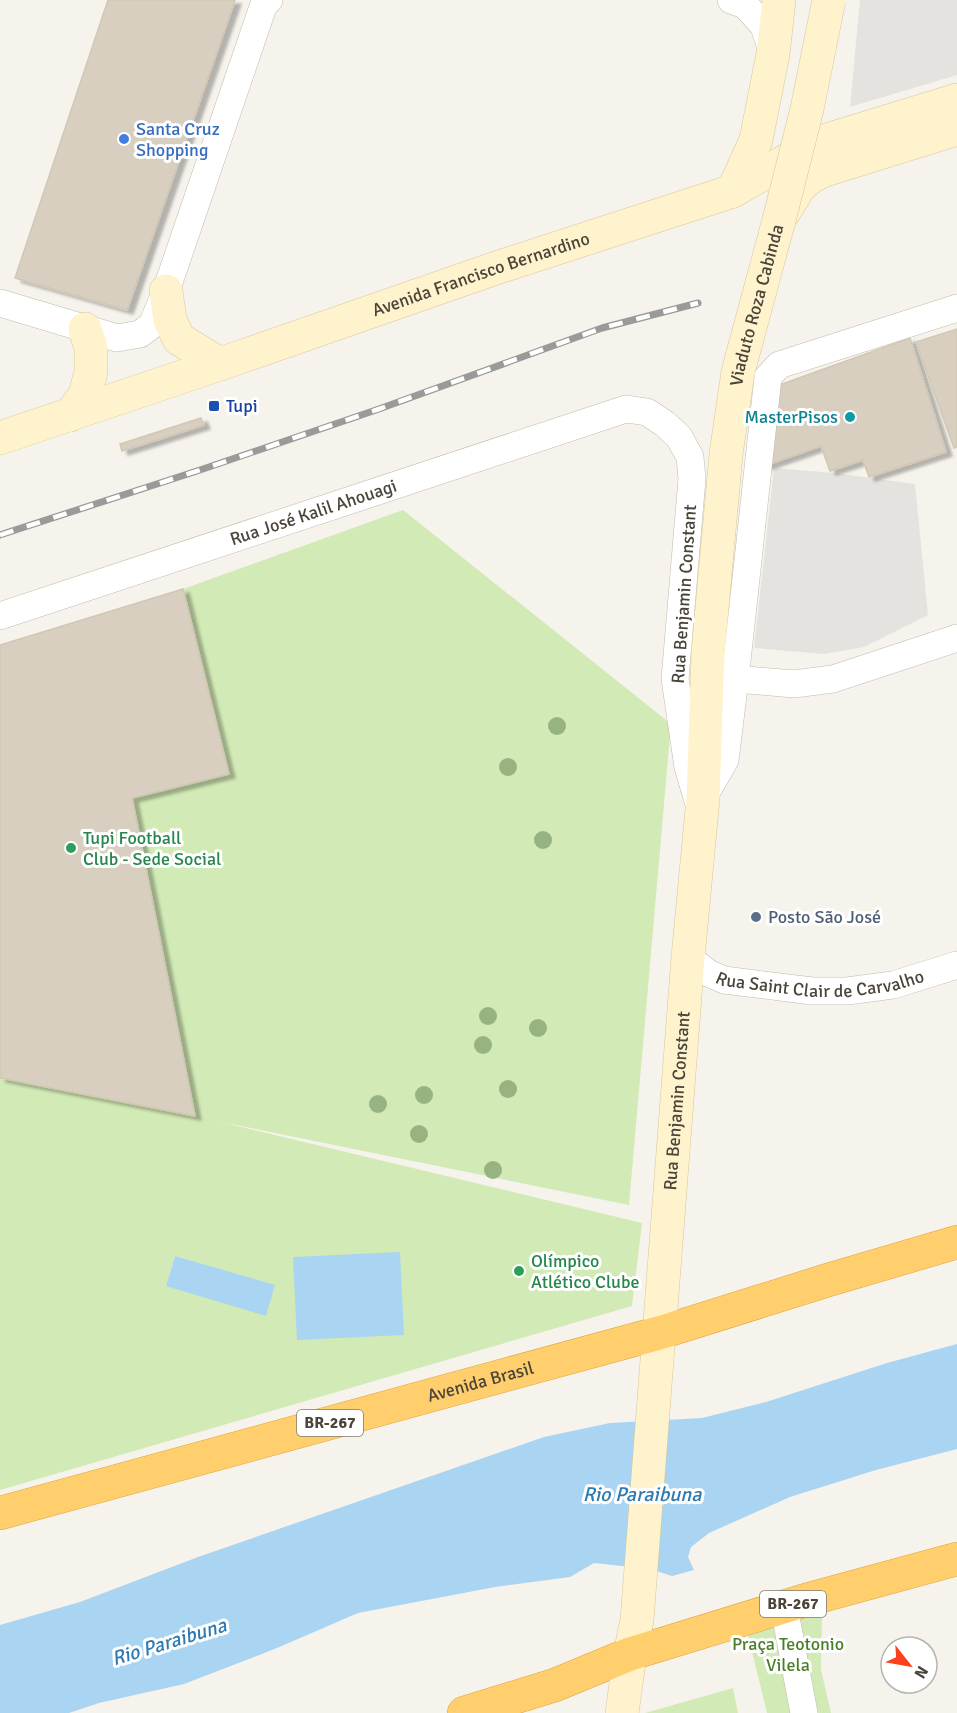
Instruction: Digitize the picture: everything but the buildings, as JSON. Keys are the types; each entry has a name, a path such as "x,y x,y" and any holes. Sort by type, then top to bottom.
{"highway":[{"name":"Avenida Brasil","path":"0,1513 659,1333 957,1242"},
{"name":"BR-267","path":"464,1713 555,1685 630,1654 784,1607 957,1559"}],"main road":[{"path":"733,191 756,140 773,54 779,0"},
{"name":"Viaduto Roza Cabinda","path":"708,652 726,454 738,372 807,109 830,0"},
{"name":"Avenida Francisco Bernardino","path":"0,438 500,267 733,191 817,143 957,100"},
{"path":"779,220 800,186 822,171 957,129"},
{"path":"166,291 170,320 179,339 220,364"},
{"path":"70,415 84,394 91,372 92,348 85,329"},
{"name":"Rua Benjamin Constant","path":"630,1654 637,1620 688,957 702,806 708,652"},
{"path":"622,1713 630,1654"}],"street":[{"path":"0,303 117,338 140,334 152,325 166,291 264,4 269,0"},
{"path":"730,0 745,5 764,26 773,54"},
{"name":"Rua Benjamin Constant","path":"702,806 724,760 768,376 779,365 957,308"},
{"name":"Rua Benjamin Constant","path":"626,409 647,412 665,424 678,437 690,457 692,479 675,678 688,767 702,806"},
{"name":"Rua José Kalil Ahouagi","path":"0,616 626,409"},
{"path":"735,679 794,684 833,679 957,638"},
{"name":"Rua Saint Clair de Carvalho","path":"688,957 708,973 724,980 812,991 847,991 893,985 957,965"},
{"path":"784,1607 804,1713"}],"green space":[{"path":"403,510 671,724 629,1205 221,1122 642,1223 632,1306 0,1490 0,1078 195,1115 132,798 229,774 183,589","holes":["175,1256 275,1286 166,1286"]},
{"name":"Praça Teotonio Vilela","path":"822,1612 821,1670 831,1713 767,1713 747,1631"},
{"path":"733,1688 738,1713 645,1713"}],"shaded area":[{"path":"860,0 957,0 957,75 850,107"},
{"path":"774,468 835,473 915,484 928,615 864,647 824,654 754,648"}],"water":[{"path":"400,1252 404,1335 297,1340 293,1257"},
{"path":"175,1256 275,1285 266,1316 166,1286"},
{"name":"Rio Paraibuna","path":"957,1344 957,1449 876,1470 790,1497 709,1533 691,1547 688,1557 694,1570 672,1576 650,1569 594,1563 570,1577 495,1587 358,1613 277,1648 184,1684 99,1703 69,1713 0,1713 0,1625 80,1602 198,1557 544,1437 610,1423 702,1418 766,1402 887,1363"}],"railway":[{"path":"0,535 379,409 602,328 698,303"}],"place":[{"name":"Santa Cruz Shopping","path":"124,139"},
{"name":"Tupi","path":"214,406"},
{"name":"MasterPisos","path":"850,417"},
{"name":"Tupi Football Club - Sede Social","path":"71,848"},
{"name":"Posto São José","path":"756,917"},
{"name":"Olímpico Atlético Clube","path":"519,1271"}]}
